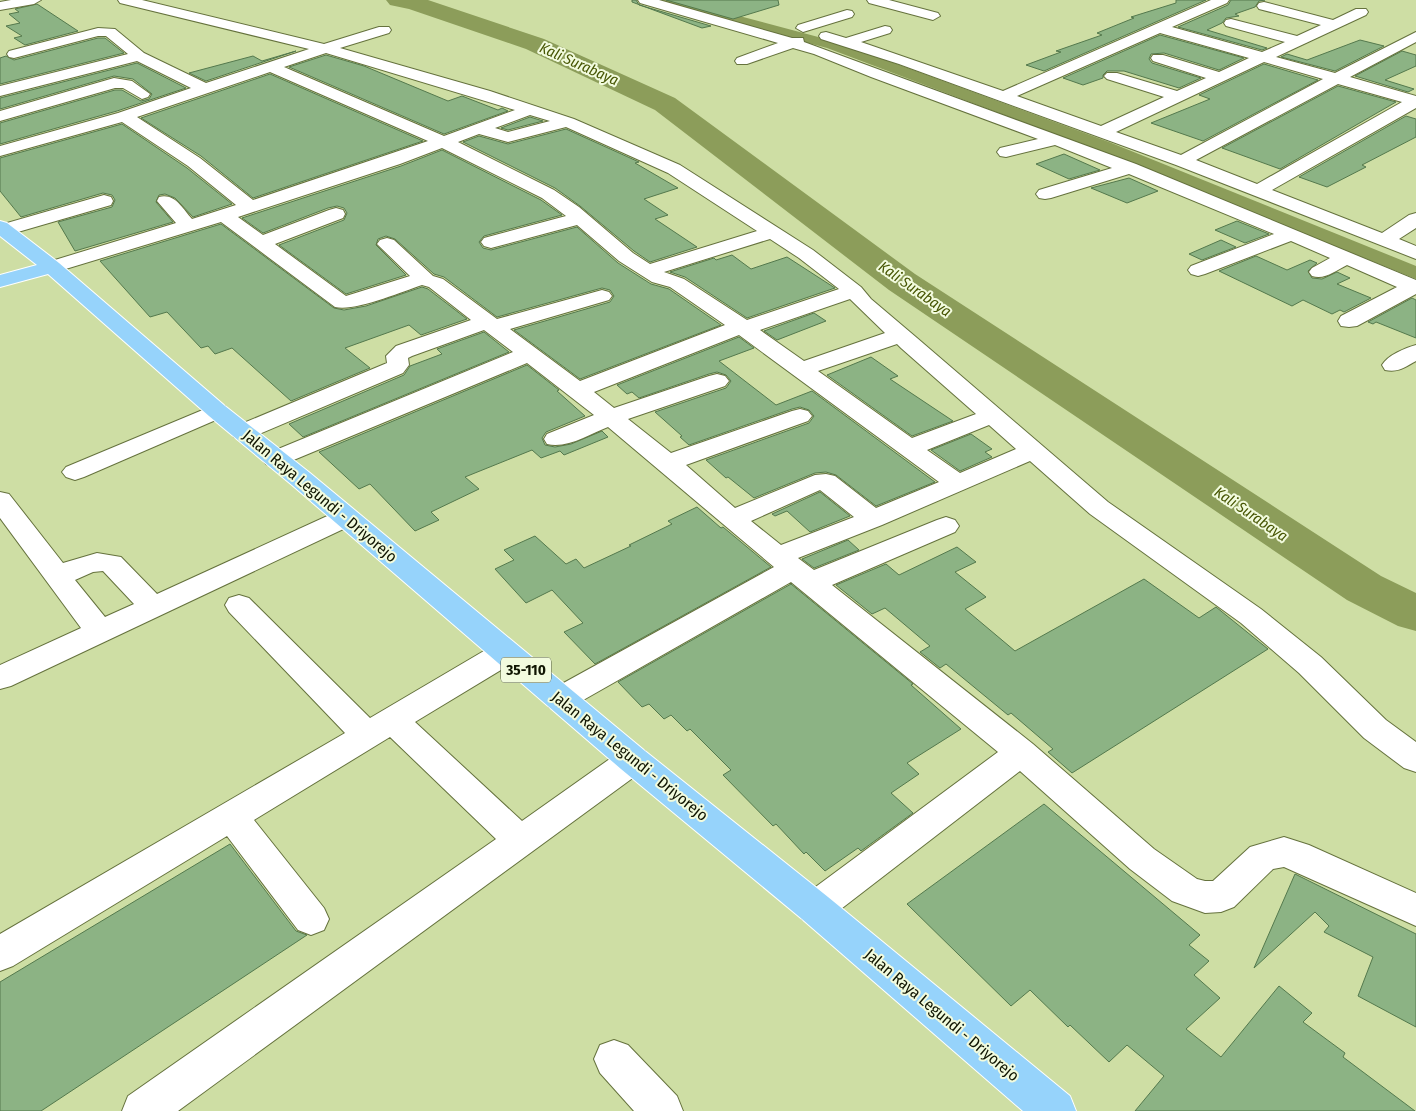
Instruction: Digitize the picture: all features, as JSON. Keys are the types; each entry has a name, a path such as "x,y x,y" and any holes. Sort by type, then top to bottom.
{"main road":[{"name":"Jalan Raya Legundi - Driyorejo","path":"2,228 52,267 217,411 505,653 815,908 1036,1105"},
{"path":"0,281 52,267"}],"street":[{"path":"0,6 34,0"},
{"path":"126,0 326,49 531,109 568,122 674,170 806,254 854,291 864,303 1098,508 1251,616 1310,665 1375,729 1416,759"},
{"path":"645,0 805,36 847,42 1182,161 1261,181 1416,253"},
{"path":"697,0 746,13"},
{"path":"874,0 933,16"},
{"path":"1002,97 1222,0"},
{"path":"1264,6 1333,24"},
{"path":"1102,132 1361,12"},
{"path":"742,61 805,36 847,14"},
{"path":"784,23 805,36 819,51 1130,168 1415,287"},
{"path":"1231,24 1298,41"},
{"path":"1160,28 1415,101"},
{"path":"0,151 124,116 358,37 384,30"},
{"path":"847,42 886,30"},
{"path":"0,44 18,56 104,31 113,34 139,56 205,89"},
{"path":"1182,161 1416,36"},
{"path":"0,91 139,56"},
{"path":"1158,58 1222,78"},
{"path":"272,67 444,142 538,188 580,218 626,257 659,278 677,284 742,327 957,483"},
{"path":"1112,76 1179,97"},
{"path":"0,116 121,82 142,94"},
{"path":"1061,101 1218,157"},
{"path":"1261,181 1288,182 1415,101"},
{"path":"52,102 74,117"},
{"path":"52,267 250,207 444,142 531,109"},
{"path":"124,116 194,162 250,207"},
{"path":"480,128 508,137 568,122"},
{"path":"1006,152 1056,140"},
{"path":"1045,194 1130,168"},
{"path":"2,228 104,201"},
{"path":"166,201 188,226"},
{"path":"261,243 336,214"},
{"path":"224,215 334,298 342,302 363,299 425,279"},
{"path":"491,242 580,218"},
{"path":"1385,240 1416,219"},
{"path":"647,270 772,232"},
{"path":"1198,270 1291,234"},
{"path":"387,244 425,279 436,283 577,390 668,463 732,519 1021,753 1142,859 1185,890 1205,897 1221,896 1262,857 1284,852 1297,855 1416,910"},
{"path":"1319,272 1346,258"},
{"path":"1349,321 1415,287"},
{"path":"577,390 742,327 854,291"},
{"path":"243,432 395,368 398,365 397,356 404,351 490,325 602,296"},
{"path":"802,369 900,335"},
{"path":"1392,365 1416,352"},
{"path":"275,459 528,354"},
{"path":"556,439 610,417 717,381"},
{"path":"75,472 217,411"},
{"path":"668,463 800,416"},
{"path":"909,448 992,416"},
{"path":"560,699 795,569 873,519 1033,451"},
{"path":"732,519 815,484 826,482 873,519"},
{"path":"0,500 100,632"},
{"path":"0,678 345,518"},
{"path":"795,569 946,526"},
{"path":"57,577 86,564 102,561 111,562 153,607"},
{"path":"238,605 379,727 520,840"},
{"path":"0,954 505,653"},
{"path":"815,908 1021,753"},
{"path":"143,1111 633,760"},
{"path":"232,817 311,919"},
{"path":"614,1059 662,1111"}],"building":[{"path":"666,0 778,0 779,5 733,19"},
{"path":"1176,0 1206,0 1044,71 1026,65 1061,52 1056,51 1102,35 1097,33 1134,18 1131,17 1176,3"},
{"path":"1231,0 1265,0 1259,1 1255,7 1235,14 1239,16 1226,18 1222,23 1207,30 1267,48 1262,50 1178,27 1228,5"},
{"path":"37,4 78,31 25,45 14,38 22,36 6,26 20,23 9,14 19,12 15,9"},
{"path":"644,6 711,26 702,28"},
{"path":"1160,35 1244,58 1219,70 1164,53 1151,54 1149,59 1152,63 1201,78 1179,88 1124,71 1107,71 1103,78 1083,85 1063,78"},
{"path":"98,38 105,38 124,53 0,84 0,58 6,56 14,60"},
{"path":"1360,40 1384,46 1335,71 1281,57 1287,54 1307,60"},
{"path":"296,51 206,81 189,73 253,56 262,61"},
{"path":"1402,51 1416,55 1416,66 1385,80 1414,89 1408,92 1355,76"},
{"path":"326,55 364,66 448,101 462,96 498,110 502,108 508,111 444,134 289,67"},
{"path":"137,63 186,88 117,111 0,144 0,123 115,90 122,90 141,101 149,99 152,94 133,79 114,76 0,109 0,98"},
{"path":"1264,64 1318,80 1203,141 1151,123 1210,99 1199,95"},
{"path":"270,74 423,141 253,198 201,156 141,118"},
{"path":"1338,86 1396,102 1280,169 1222,148"},
{"path":"1406,116 1416,119 1416,137 1362,165 1366,167 1327,187 1299,177"},
{"path":"530,117 543,121 508,130 501,128"},
{"path":"122,124 187,168 232,204 193,217 175,198 165,194 159,195 156,202 173,222 75,251 58,222 112,207 115,200 112,195 103,193 21,217 0,191 0,158"},
{"path":"566,129 639,162 635,163 678,188 644,199 668,215 655,219 697,247 650,262 555,188 463,142 479,136 508,144"},
{"path":"442,150 541,200 562,215 484,236 479,242 483,248 491,250 577,227 618,263 651,284 669,289 721,325 580,379 514,330 610,302 614,296 610,290 602,288 497,317 444,277 434,274 395,239 386,236 378,239 376,245 406,275 346,294 279,245 344,220 347,213 344,208 337,206 328,208 263,233 242,218 401,166"},
{"path":"1064,154 1100,170 1069,179 1036,164"},
{"path":"1129,178 1158,191 1127,203 1091,188"},
{"path":"1237,221 1269,234 1245,243 1215,230"},
{"path":"221,224 334,308 344,310 366,306 422,287 428,289 467,319 421,335 409,325 345,348 370,368 291,401 232,348 215,354 208,346 201,348 167,312 150,317 100,261"},
{"path":"1221,240 1236,247 1202,260 1189,254"},
{"path":"732,255 751,269 787,257 835,288 747,318 685,277 670,272 714,258 716,260"},
{"path":"1256,256 1287,270 1310,260 1317,263 1308,271 1312,278 1322,279 1337,272 1350,278 1337,284 1371,298 1344,312 1340,310 1332,314 1303,300 1292,306 1219,271"},
{"path":"1412,298 1416,300 1416,338 1376,322 1373,324 1368,322"},
{"path":"814,313 826,321 777,340 764,331"},
{"path":"484,332 509,352 303,437 289,424 404,375 410,366 442,354 437,349"},
{"path":"739,337 754,348 719,361 776,405 812,391 935,482 876,506 836,475 826,472 815,473 754,498 728,477 726,478 706,460 809,423 814,416 809,410 800,407 792,409 689,445 680,437 682,436 655,412 726,388 731,381 726,375 717,372 709,374 639,398 632,392 627,394 617,385"},
{"path":"871,357 898,376 890,379 953,421 912,436 827,375"},
{"path":"527,365 559,390 557,391 585,416 546,432 542,438 545,445 555,447 571,444 602,431 608,437 564,455 560,451 541,458 532,450 465,477 479,489 431,512 439,520 415,531 370,484 359,489 319,452"},
{"path":"971,434 992,449 985,452 992,457 960,471 931,450"},
{"path":"820,492 850,516 810,532 787,511 775,516 772,514"},
{"path":"697,507 771,567 595,664 564,632 583,623 552,590 526,603 495,569 514,560 504,550 535,536 566,564 576,559 584,568 672,524 668,521"},
{"path":"848,540 859,550 814,568 802,559"},
{"path":"957,547 976,562 955,572 986,597 965,609 1015,651 1144,579 1199,618 1216,607 1268,649 1072,773 1048,752 1053,749 1011,713 1008,715 946,664 940,668 920,652 930,646 885,608 872,614 836,585 886,564 899,575"},
{"path":"791,584 913,684 911,685 961,729 907,763 919,774 891,793 913,813 861,851 858,848 825,871 806,852 804,854 776,824 773,826 723,775 731,770 690,729 687,731 671,715 664,719 649,704 642,707 618,682"},
{"path":"1044,804 1200,935 1189,945 1209,961 1194,975 1220,998 1186,1029 1221,1057 1279,986 1312,1013 1303,1022 1345,1053 1343,1057 1415,1111 1135,1111 1164,1076 1127,1045 1109,1062 1070,1025 1068,1027 1030,990 1011,1006 907,904"},
{"path":"230,844 296,931 307,935 41,1111 0,1111 0,982"},
{"path":"1295,874 1416,934 1416,1027 1358,996 1373,957 1324,932 1329,926 1315,912 1254,968"}],"waterway":[{"name":"Kali Surabaya","path":"398,0 414,3 535,44 665,104 902,282 1364,588 1416,614"},
{"path":"664,0 832,45 1103,146 1416,273"}]}
